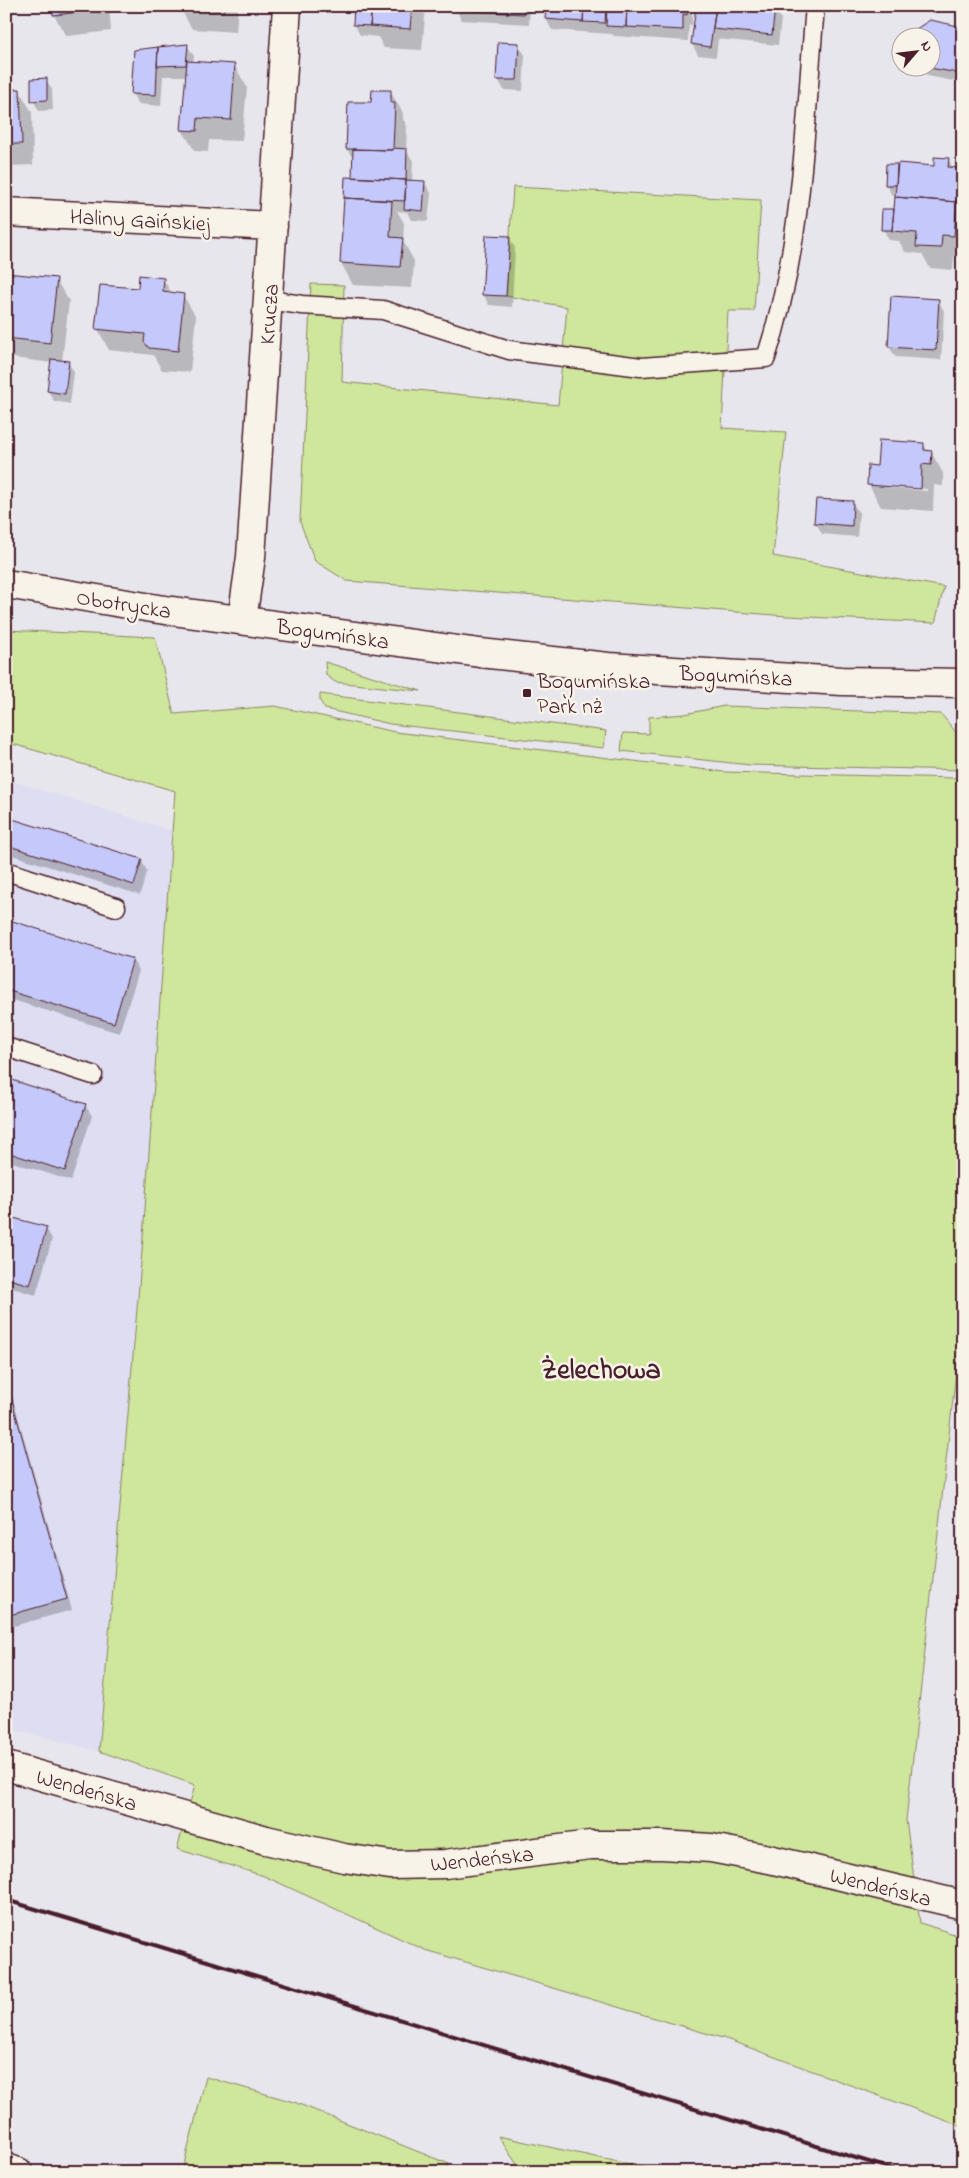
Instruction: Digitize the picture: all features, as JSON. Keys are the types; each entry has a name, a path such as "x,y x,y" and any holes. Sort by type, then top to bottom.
{"street":[{"name":"Krucza","path":"242,620 251,557 287,6"},
{"name":"Haliny Gaińskiej","path":"6,212 273,226"},
{"name":"Obotrycka","path":"6,584 242,620"},
{"name":"Bogumińska","path":"242,620 480,653 608,667 842,682 963,683"},
{"name":"Wendeńska","path":"6,1766 266,1840 344,1858 390,1865 445,1864 590,1845 662,1845 711,1848 769,1859 963,1905"},
{"path":"6,2168 18,2172"}],"lane":[{"path":"269,300 302,305 383,310 509,350 640,368 766,358 790,270 798,218 815,6"},
{"path":"6,871 116,906"},
{"path":"6,1048 93,1075"}],"shaded area":[{"path":"6,779 173,831 142,1251 99,1751 6,1728"}],"green space":[{"path":"513,187 761,200 754,311 728,311 722,428 786,432 773,556 944,587 935,623 787,616 347,581 315,561 300,522 311,284 344,285 342,382 558,405 567,307 506,296"},
{"path":"6,630 155,637 174,714 275,706 395,732 724,772 957,778 963,770 963,1309 906,1820 920,1923 963,1937 963,2127 729,2040 425,1950 264,1876 177,1849 195,1785 99,1751 142,1251 175,791 6,742"},
{"path":"325,662 421,691 335,682 326,675"},
{"path":"320,694 606,731 604,748 390,724 325,709 320,701"},
{"path":"724,706 941,714 963,741 963,770 750,765 621,751 623,733 649,734 649,717 685,714"},
{"path":"206,2077 294,2102 449,2164 444,2172 182,2172"},
{"path":"498,2136 665,2172 522,2172"}],"building":[{"path":"52,6 99,6 100,10 53,15"},
{"path":"178,6 224,6 224,11 178,8"},
{"path":"354,6 372,6 370,26 353,25"},
{"path":"372,6 412,6 410,29 370,26"},
{"path":"454,6 524,6 524,14 454,10"},
{"path":"546,6 584,6 583,22 545,19"},
{"path":"584,6 606,6 605,23 583,22"},
{"path":"607,6 627,6 626,27 606,26"},
{"path":"627,6 687,6 687,15 683,14 683,30 626,27"},
{"path":"696,6 716,6 710,47 691,44"},
{"path":"716,6 775,7 772,35 713,29"},
{"path":"930,20 963,27 963,74 942,70 942,28 918,28"},
{"path":"498,42 519,43 517,80 496,80"},
{"path":"188,44 186,65 157,66 158,47"},
{"path":"158,47 156,95 131,94 134,50"},
{"path":"187,61 235,64 231,120 198,118 197,131 181,130"},
{"path":"47,78 47,100 31,101 31,79"},
{"path":"6,89 20,89 22,144 6,144"},
{"path":"372,90 391,90 391,103 395,103 393,150 346,149 348,102 371,102"},
{"path":"393,148 407,149 406,180 352,177 353,149 393,150"},
{"path":"934,157 949,158 948,167 959,168 957,202 895,197 898,163 934,166"},
{"path":"886,164 897,164 896,185 885,185"},
{"path":"345,177 406,180 405,201 344,198"},
{"path":"406,180 425,181 423,211 404,209"},
{"path":"895,197 957,202 954,236 942,235 941,248 916,247 917,233 892,231"},
{"path":"344,198 392,201 390,237 403,238 400,267 340,263"},
{"path":"882,209 894,209 892,230 881,230"},
{"path":"486,235 510,236 506,296 482,295"},
{"path":"6,273 57,278 50,343 6,338"},
{"path":"139,275 164,278 163,291 184,294 178,351 149,348 144,342 145,334 95,329 100,285 138,288"},
{"path":"891,296 939,299 936,350 888,347"},
{"path":"51,359 69,361 65,394 47,391"},
{"path":"879,440 924,443 924,450 932,451 931,465 922,464 921,489 867,485 868,465 877,466"},
{"path":"816,499 853,501 852,526 814,523"},
{"path":"6,817 142,859 134,885 6,845"},
{"path":"6,919 133,959 114,1023 6,990"},
{"path":"6,1078 86,1104 65,1171 6,1152"},
{"path":"6,1216 47,1227 30,1285 6,1278"},
{"path":"8,1386 67,1599 6,1616 6,1387"}],"railway":[{"path":"6,1900 902,2172"}],"place":[{"name":"Bogumińska Park nż","path":"527,693"}],"district":[{"name":"Żelechowa","path":"601,1368"}]}
